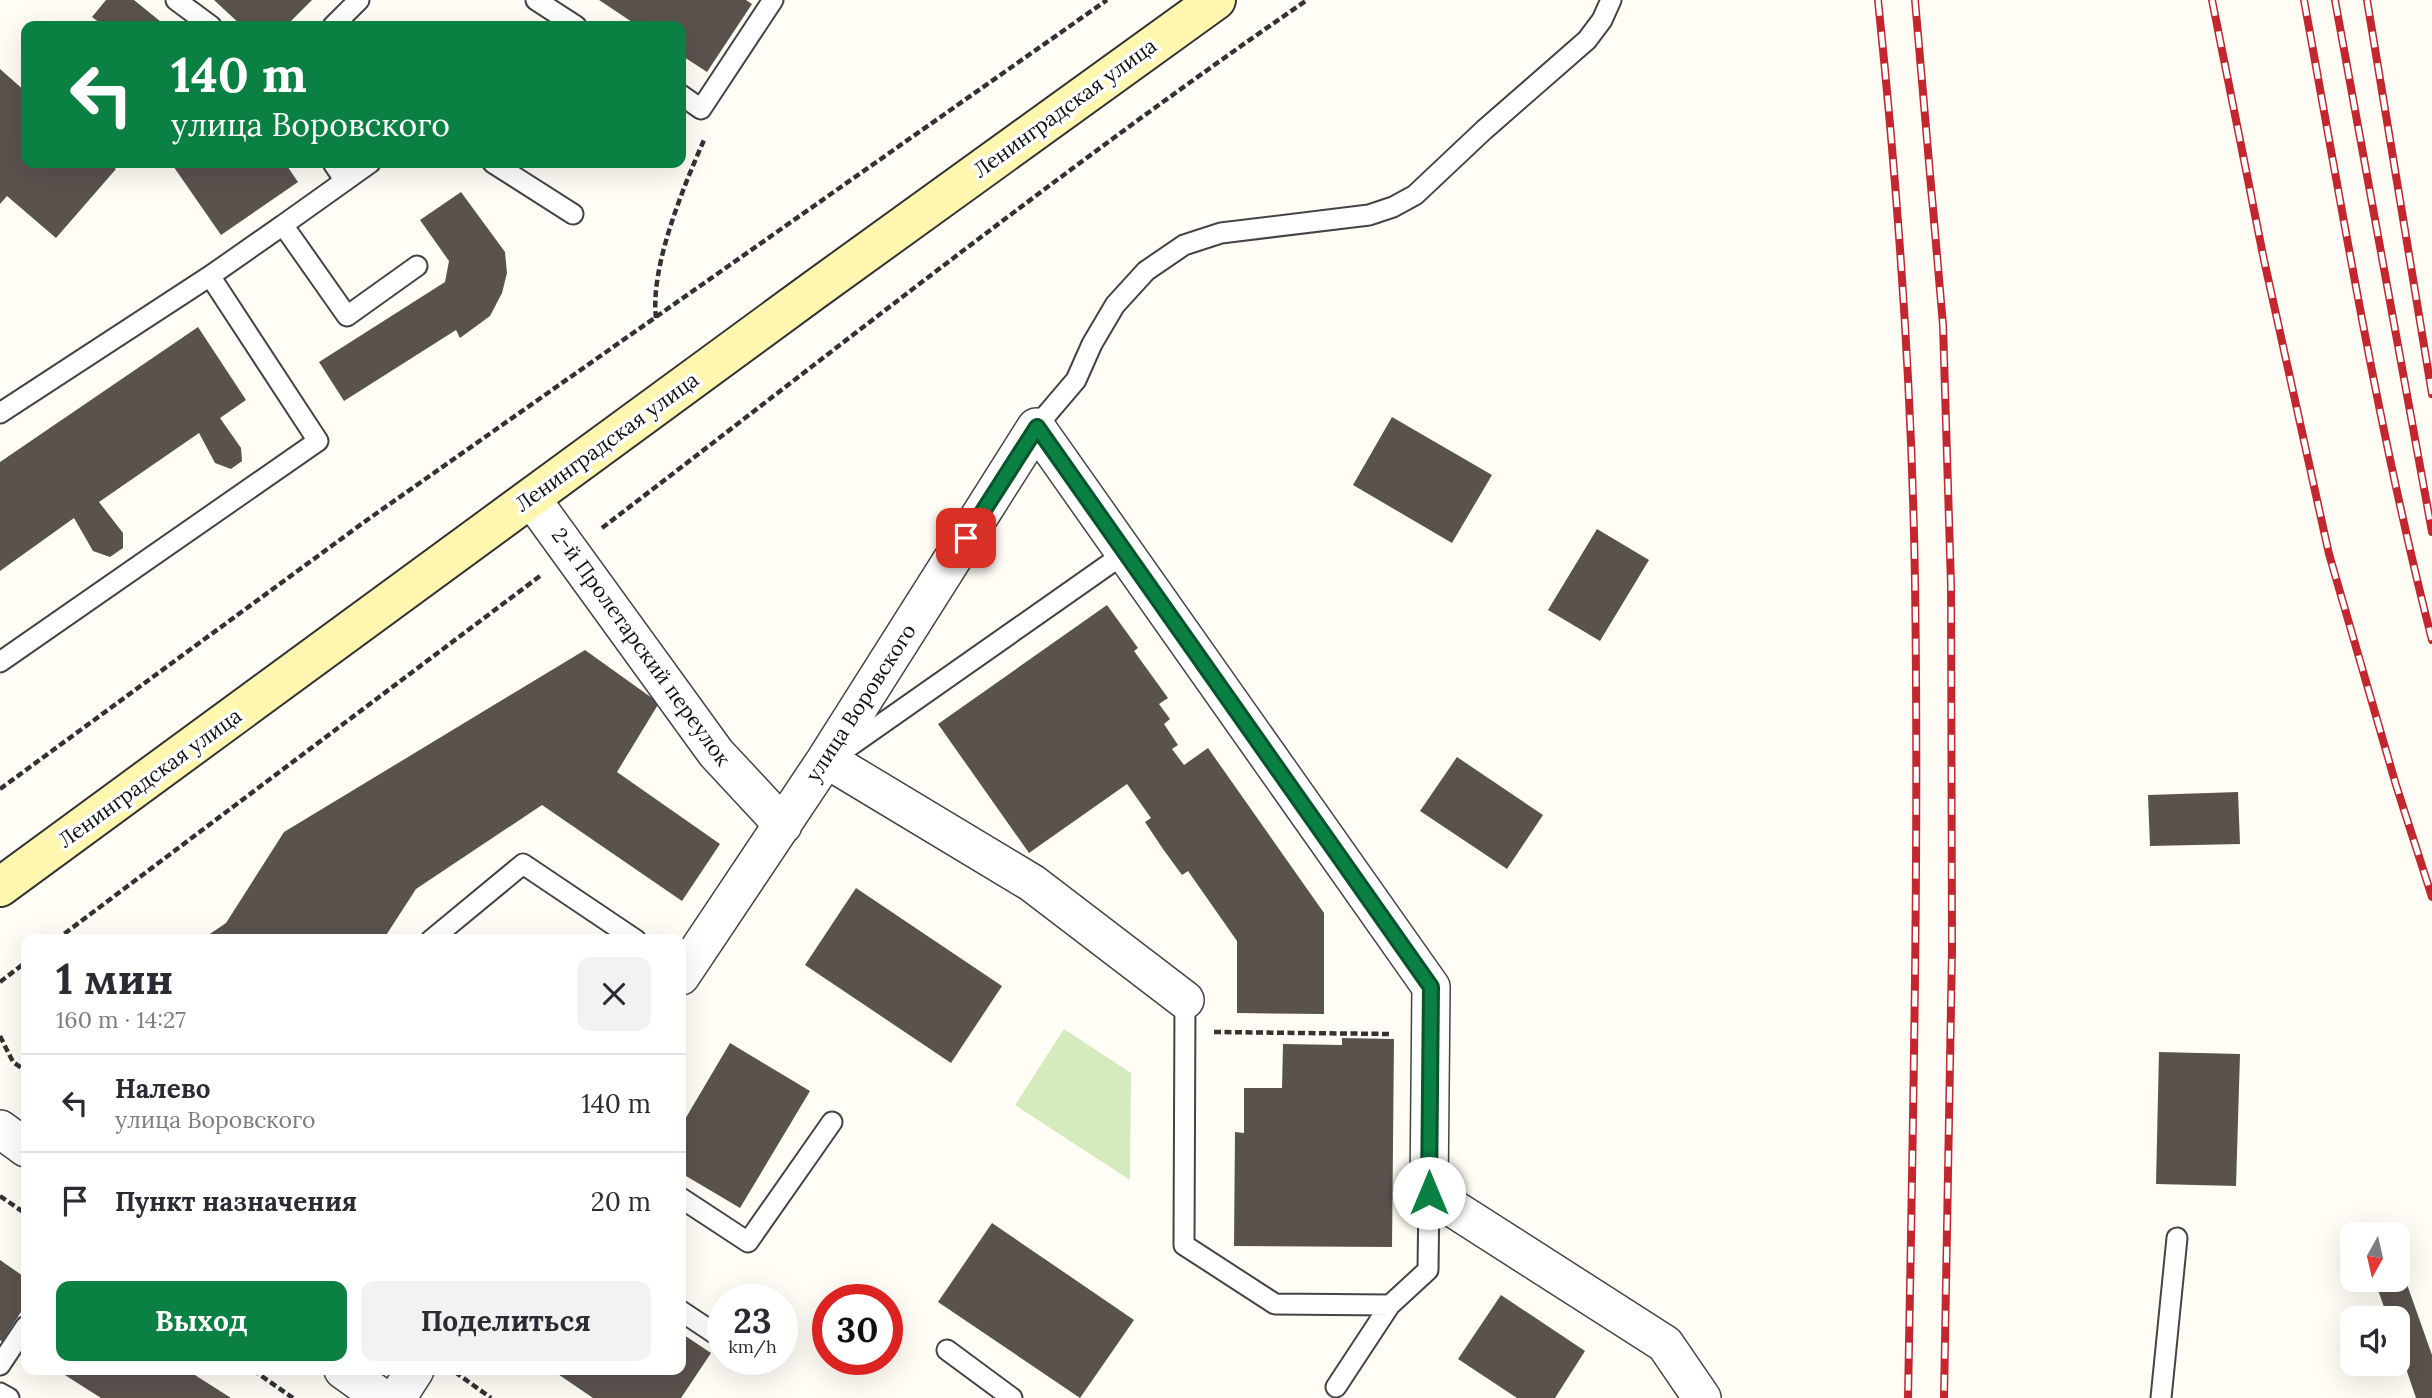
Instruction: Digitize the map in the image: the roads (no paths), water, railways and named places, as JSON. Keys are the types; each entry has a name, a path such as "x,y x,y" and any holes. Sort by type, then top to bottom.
{"main road":[{"name":"Ленинградская улица","path":"0,887 1216,0"}],"street":[{"path":"1037,427 1431,987 1429,1193 1665,1344 1702,1398"},
{"name":"улица Воровского","path":"686,966 827,760 1037,427"},
{"name":"2-й Пролетарский переулок","path":"531,498 716,753 783,825"},
{"path":"827,760 1032,883 1185,1016"},
{"path":"0,1129 21,1144"},
{"path":"350,1375 382,1398"},
{"path":"397,1398 412,1375"}],"lane":[{"path":"176,0 204,21"},
{"path":"338,21 359,0"},
{"path":"536,0 568,21"},
{"path":"686,98 701,108 773,0"},
{"path":"1037,427 1076,380 1091,344 1115,305 1146,271 1184,245 1221,233 1369,215 1415,195 1587,40 1602,20 1611,0"},
{"path":"336,168 345,181"},
{"path":"0,413 210,276 363,168"},
{"path":"502,168 573,214"},
{"path":"283,225 347,316 417,266"},
{"path":"0,662 318,441 210,276"},
{"path":"827,760 1125,553"},
{"path":"438,934 523,864 627,934"},
{"path":"1185,1016 1184,1245 1275,1304 1390,1305"},
{"path":"686,1201 748,1242 832,1122"},
{"path":"1336,1387 1390,1305 1429,1270 1429,1193"},
{"path":"2161,1398 2177,1238"},
{"path":"686,1314 707,1328"},
{"path":"0,1365 21,1334"},
{"path":"947,1350 1012,1398"},
{"path":"0,1392 9,1398"}],"railway":[{"path":"1878,0 1903,291 1915,582 1916,888 1908,1398"},
{"path":"1915,0 1943,325 1951,585 1952,950 1944,1398"},
{"path":"2212,0 2264,260 2329,554 2396,785 2432,897"},
{"path":"2304,0 2378,401 2432,640"},
{"path":"2335,0 2432,532"},
{"path":"2367,0 2432,394"}]}
